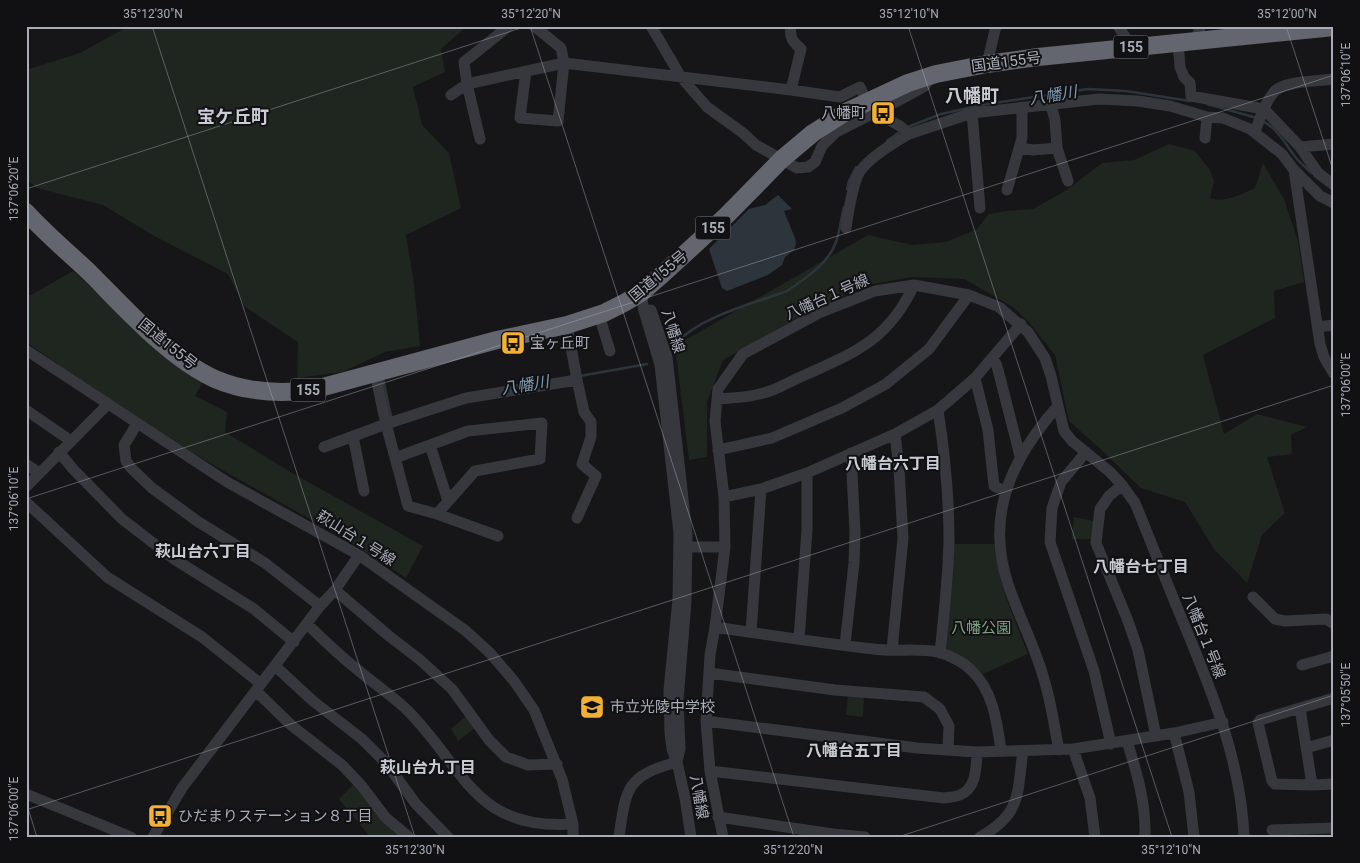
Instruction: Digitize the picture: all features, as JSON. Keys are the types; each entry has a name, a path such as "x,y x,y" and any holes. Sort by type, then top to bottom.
{"highway":[{"name":"国道155号","path":"26,212 155,336 180,357 215,379 256,391 296,392 312,390 497,340 567,325 599,315 624,303 641,293 727,215 782,158 813,133 846,112 871,107 908,83 929,76 987,64 1132,47 1191,36 1334,27"}],"street":[{"path":"480,139 466,84 464,62 509,26"},
{"path":"526,71 520,118 558,121 564,63 561,48 534,26"},
{"path":"651,26 681,77 707,106 756,145 782,158"},
{"path":"791,26 792,41 801,49 791,90"},
{"path":"987,64 996,26"},
{"path":"1118,26 1132,47"},
{"path":"1191,36 1180,66 1184,77 1190,83 1195,104 1206,116 1223,118 1250,129 1259,120 1277,89 1289,84 1334,79"},
{"path":"450,95 466,84 564,63 840,97 860,88 871,107 905,130"},
{"path":"846,228 853,189 862,168 894,142 905,130 972,113 1099,99 1146,102 1170,106 1222,102 1259,120 1300,147 1318,173 1334,185"},
{"path":"1051,105 1055,120 1057,148 1068,180"},
{"path":"1006,190 1022,138 1022,108"},
{"path":"972,113 980,208"},
{"path":"1205,138 1206,116"},
{"path":"1259,120 1294,170 1320,196 1334,203"},
{"path":"1300,147 1334,144"},
{"path":"1020,148 1033,150 1057,148"},
{"path":"1294,170 1320,344 1324,357 1334,374"},
{"path":"717,399 745,398 770,391 865,346 884,330 898,313 914,285"},
{"name":"八幡台１号線","path":"723,837 710,771 706,721 710,655 725,547 724,498 715,421 718,389 743,354 819,313 875,291 914,285 969,295 1000,307 1021,324 1045,358 1064,431 1072,441 1110,472 1135,503 1222,722 1234,760 1240,790 1244,837"},
{"name":"八幡線","path":"641,293 649,305 667,357 683,493 686,602 678,700 680,748 677,762 691,837"},
{"path":"718,450 772,438 842,408 886,384 929,350 969,295"},
{"path":"599,315 610,351"},
{"path":"724,498 761,489 807,473 895,434 938,410 975,378 1021,324"},
{"path":"567,325 584,412 591,422 591,436 582,464 596,476 577,518"},
{"path":"1318,327 1334,325"},
{"name":"萩山台１号線","path":"26,350 227,482 359,554 466,631 490,653 514,681 534,710 566,794 573,824 573,837"},
{"path":"993,358 997,366 1020,456"},
{"path":"375,373 386,424 408,506 437,514 498,536"},
{"path":"975,378 988,430 994,486 1005,491"},
{"path":"324,447 386,424 466,398 577,380"},
{"path":"26,486 108,404"},
{"path":"1057,407 1020,456 1005,491 1000,526 1002,563 1008,584 1043,676 1059,750"},
{"path":"26,410 71,441"},
{"path":"938,410 948,492 946,592 940,653"},
{"path":"395,458 468,431 542,423 540,459 475,471 437,514"},
{"path":"137,424 124,445 126,461 138,476 197,521 265,563 320,606"},
{"path":"892,650 902,538 899,468 895,434"},
{"path":"353,436 364,491"},
{"path":"430,445 448,501"},
{"path":"59,452 122,519 174,559 254,609 294,642"},
{"path":"1086,452 1061,482 1052,508 1050,542 1094,671 1111,744"},
{"path":"845,645 855,540 851,453"},
{"path":"26,464 39,473"},
{"path":"799,639 807,530 807,473"},
{"path":"1122,485 1108,496 1100,509 1096,543 1128,620 1138,650 1156,736"},
{"path":"751,632 761,489"},
{"path":"26,502 107,577 202,637 259,688 291,725 342,765 361,785 386,818 409,837"},
{"path":"683,547 725,547"},
{"path":"153,837 182,788 320,606 335,590 359,554"},
{"path":"335,590 419,659 452,689 489,740 506,757 528,765 556,764"},
{"path":"1253,597 1275,620 1285,622 1326,619 1334,624"},
{"path":"307,624 338,654 404,708 429,734 466,784 494,808 514,818 534,824 552,826 573,824"},
{"path":"715,627 845,645 892,650 923,650 940,653 965,664 980,679 990,696 1001,750"},
{"path":"1309,659 1334,656"},
{"path":"275,666 312,701 362,739 386,763 416,804 448,837"},
{"path":"709,674 835,690 924,697 940,709 949,726 948,750"},
{"path":"1334,698 1260,720 1258,723 1272,781 1275,784 1334,784"},
{"path":"1300,708 1312,785"},
{"path":"706,721 917,748 977,752 1073,749 1174,733 1222,722"},
{"path":"1174,733 1189,792 1194,837"},
{"path":"1306,748 1334,740"},
{"path":"1127,741 1139,780 1146,818 1145,837"},
{"path":"1073,749 1090,798 1095,837"},
{"path":"980,837 995,828 1012,810 1017,799 1023,751"},
{"path":"710,771 944,798 960,795 968,790 974,781 977,752"},
{"path":"619,837 625,799 632,785 643,774 677,762"},
{"path":"26,794 131,837"},
{"path":"718,817 865,837"},
{"path":"1272,830 1334,828"}],"green space":[{"path":"129,26 467,26 441,49 445,72 413,87 422,125 449,153 461,208 406,235 414,284 420,346 385,352 342,372 297,378 298,342 244,306 228,274 154,236 103,205 37,188 26,179 26,70 80,53"},
{"path":"1169,144 1195,151 1210,170 1214,181 1210,198 1221,200 1232,198 1255,188 1263,163 1284,199 1298,241 1304,282 1274,291 1275,318 1203,355 1224,434 1257,414 1307,427 1291,435 1292,454 1267,457 1285,513 1262,535 1247,583 1214,549 1185,502 1141,488 1069,421 1055,355 1028,321 1013,307 964,279 912,277 867,285 795,319 723,360 707,402 707,457 689,460 675,346 868,235 912,245 946,242 977,229 989,214 1033,209 1065,191 1102,163 1134,160"},
{"path":"73,271 154,343 204,380 195,396 227,412 225,432 294,474 423,546 406,578 334,533 163,435 26,342 26,293 31,295"},
{"path":"1074,517 1094,521 1093,539 1072,539"},
{"name":"八幡公園","path":"952,544 994,544 1003,586 1028,654 983,674 973,665 944,647"},
{"path":"848,695 864,696 863,717 846,715"},
{"path":"467,715 475,728 458,741 451,729"},
{"path":"354,784 401,837 370,837 339,799"}],"shaded area":[{"path":"778,195 792,209 784,211 795,238 794,250 785,257 782,265 768,275 727,291 722,288 709,249 749,209 765,205"}],"waterway":[{"name":"八幡川","path":"908,127 941,114 987,104 1088,89 1126,91 1190,101"},
{"name":"八幡川","path":"1207,104 1257,118"},
{"name":"八幡川","path":"1262,121 1277,132 1297,159 1311,173"},
{"name":"八幡川","path":"887,141 901,131"},
{"name":"八幡川","path":"847,189 856,167"},
{"name":"八幡川","path":"674,345 685,335 711,319 787,291 809,276 833,250 844,207"},
{"name":"八幡川","path":"580,376 647,364"},
{"name":"八幡川","path":"383,379 393,418"}],"place":[{"name":"八幡町","path":"883,113"},
{"name":"宝ヶ丘町","path":"513,343"},
{"name":"市立光陵中学校","path":"592,707"},
{"name":"ひだまりステーション８丁目","path":"160,816"}],"district":[{"name":"八幡町","path":"972,95"},
{"name":"宝ケ丘町","path":"233,116"},
{"name":"八幡台六丁目","path":"893,463"},
{"name":"萩山台六丁目","path":"203,551"},
{"name":"八幡台七丁目","path":"1141,566"},
{"name":"八幡台五丁目","path":"854,750"},
{"name":"萩山台九丁目","path":"428,767"}]}
